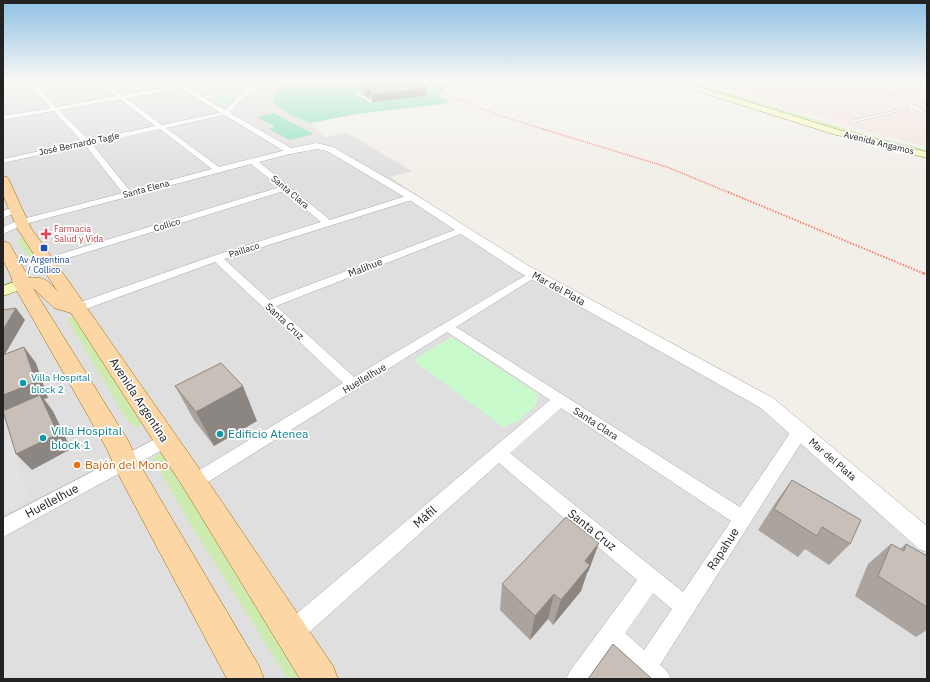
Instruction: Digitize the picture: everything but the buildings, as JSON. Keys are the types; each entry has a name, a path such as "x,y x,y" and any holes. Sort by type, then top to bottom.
{"main road":[{"name":"Avenida Angamos","path":"772,112 836,132 927,155"},
{"name":"Avenida Angamos","path":"794,112 878,137 927,149"},
{"name":"Avenida Argentina","path":"3,180 13,215 48,261 79,307 194,482 320,679"},
{"path":"3,246 20,276 13,288"},
{"path":"13,288 38,282 62,306 70,308 79,307"},
{"path":"13,288 120,449 125,462 246,679"}],"street":[{"path":"3,118 39,112"},
{"path":"58,112 86,143 128,194"},
{"path":"140,112 218,170"},
{"path":"226,113 290,151"},
{"name":"José Bernardo Tagle","path":"3,161 226,113"},
{"name":"Mar del Plata","path":"290,151 309,146 322,146 412,196 522,268 767,403 927,540"},
{"name":"Santa Elena","path":"3,231 13,215 128,194 290,151"},
{"name":"Santa Clara","path":"253,161 328,223"},
{"name":"Collico","path":"48,261 286,188"},
{"name":"Paillaco","path":"79,307 217,258 412,196"},
{"name":"Malihue","path":"267,305 463,230"},
{"name":"Santa Cruz","path":"217,258 353,384"},
{"name":"Huellelhue","path":"194,482 533,274"},
{"name":"Santa Clara","path":"448,327 743,518"},
{"name":"Máfil","path":"290,634 560,400"},
{"name":"Rapahue","path":"653,673 686,607 800,431"},
{"name":"Huellelhue","path":"3,528 165,440"},
{"name":"Santa Cruz","path":"498,453 686,607"},
{"path":"578,679 651,578"},
{"path":"610,634 653,673"}],"lane":[{"path":"851,122 897,112"}],"path":[{"path":"490,112 667,167 927,275"}],"shaded area":[{"path":"3,112 286,112 310,123 326,137 346,132 412,171 390,177 481,238 837,452 927,525 927,679 3,679"},
{"path":"801,112 927,112 927,147"},
{"path":"12,441 29,498 3,511 3,445"}],"green space":[{"path":"286,112 375,112 310,123"},
{"path":"779,112 790,112 856,132 927,150 927,153 856,136"},
{"path":"274,113 313,134 290,140 269,129 275,127 257,117"},
{"path":"26,237 44,265 35,268 17,240"},
{"path":"73,316 135,410 142,424 135,428 126,418 67,319"},
{"path":"452,337 537,393 536,405 518,421 503,427 413,360"},
{"path":"161,452 302,673 295,679 288,679 197,535 152,458"}],"place":[{"name":"Farmacia Salud y Vida","path":"46,234"},
{"name":"Av Argentina / Collico","path":"44,248"},
{"name":"Villa Hospital block 2","path":"23,383"},
{"name":"Edificio Atenea","path":"220,434"},
{"name":"Villa Hospital block 1","path":"43,438"},
{"name":"Bajón del Mono","path":"77,465"}]}
